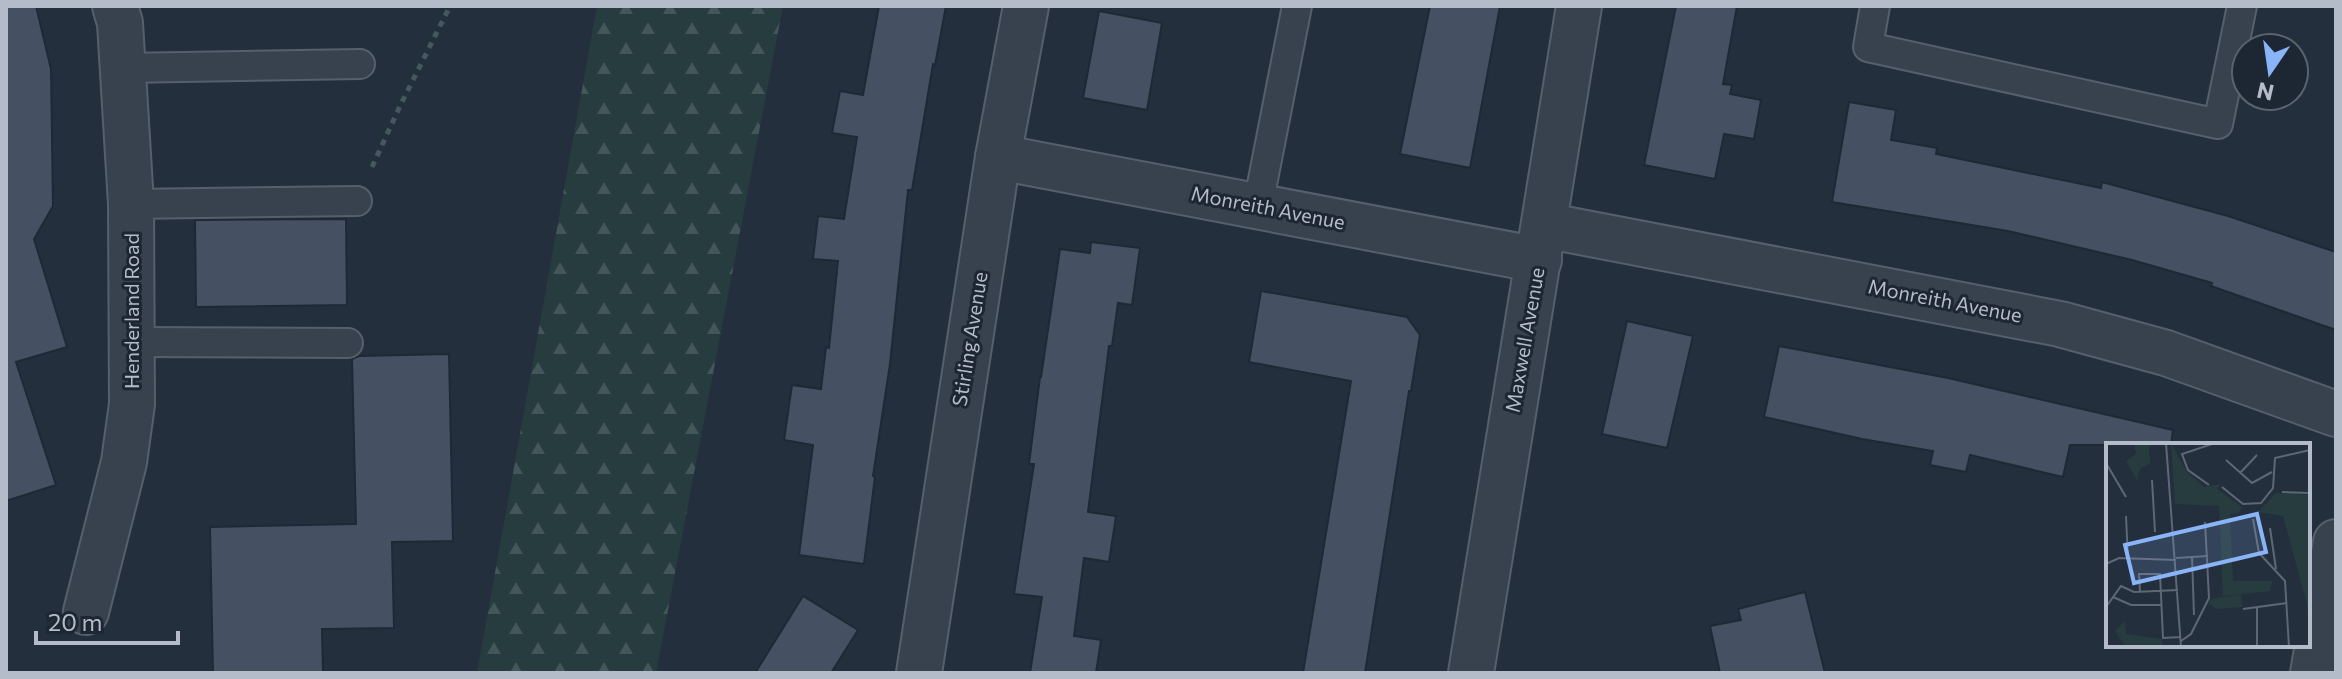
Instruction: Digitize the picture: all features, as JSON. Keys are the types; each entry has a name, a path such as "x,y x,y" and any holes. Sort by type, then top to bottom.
{"street":[{"name":"Henderland Road","path":"86,612 124,462 132,404 131,204 120,23 115,6"},
{"name":"Stirling Avenue","path":"919,673 998,157 1026,6"},
{"name":"Maxwell Avenue","path":"1471,673 1579,6"},
{"name":"Monreith Avenue","path":"998,157 1258,205 1541,242 2060,324 2166,353 2336,414"},
{"path":"2313,673 2336,542"}],"lane":[{"path":"1258,205 1297,6"},
{"path":"1875,6 1868,47 2218,124 2242,6"},
{"path":"123,68 360,64"},
{"path":"131,204 357,201"},
{"path":"133,342 348,343"}],"path":[{"path":"357,201 450,6"}],"green space":[{"path":"597,6 783,6 656,673 477,673"}],"building":[{"path":"6,6 36,6 51,69 53,206 34,239 67,347 16,362 56,485 6,501"},
{"path":"879,6 946,6 912,190 908,190 890,364 873,476 864,564 799,555 813,445 784,440 792,385 821,389 826,347 829,348 838,261 813,259 818,216 844,219 857,137 832,133 840,91 863,95"},
{"path":"1430,6 1500,6 1470,168 1400,154"},
{"path":"1676,6 1737,6 1723,84 1732,85 1730,94 1761,100 1754,139 1724,134 1715,179 1644,165"},
{"path":"1099,11 1162,23 1147,110 1083,98"},
{"path":"1849,102 1896,110 1891,140 1937,148 1936,154 2101,188 2102,182 2228,216 2336,252 2336,330 2211,286 2212,283 2132,260 2008,231 1832,202"},
{"path":"346,219 347,305 196,307 195,220"},
{"path":"1091,242 1140,248 1132,305 1118,303 1112,346 1109,346 1088,512 1116,516 1109,562 1084,558 1074,636 1101,640 1096,673 1030,673 1042,597 1014,594 1034,464 1029,464 1040,377 1060,249 1090,253"},
{"path":"1261,291 1407,317 1420,335 1365,673 1303,673 1351,381 1249,362"},
{"path":"1627,321 1693,336 1667,448 1602,434"},
{"path":"1779,346 1948,378 2173,430 2171,443 2070,445 2063,477 1970,455 1966,472 1930,465 1933,451 1764,417"},
{"path":"449,354 453,541 392,542 394,628 322,629 323,673 213,673 210,527 356,524 352,359 359,356"},
{"path":"1805,592 1825,673 1720,673 1710,626 1741,620 1738,609"},
{"path":"803,596 858,630 831,673 755,673"}]}
